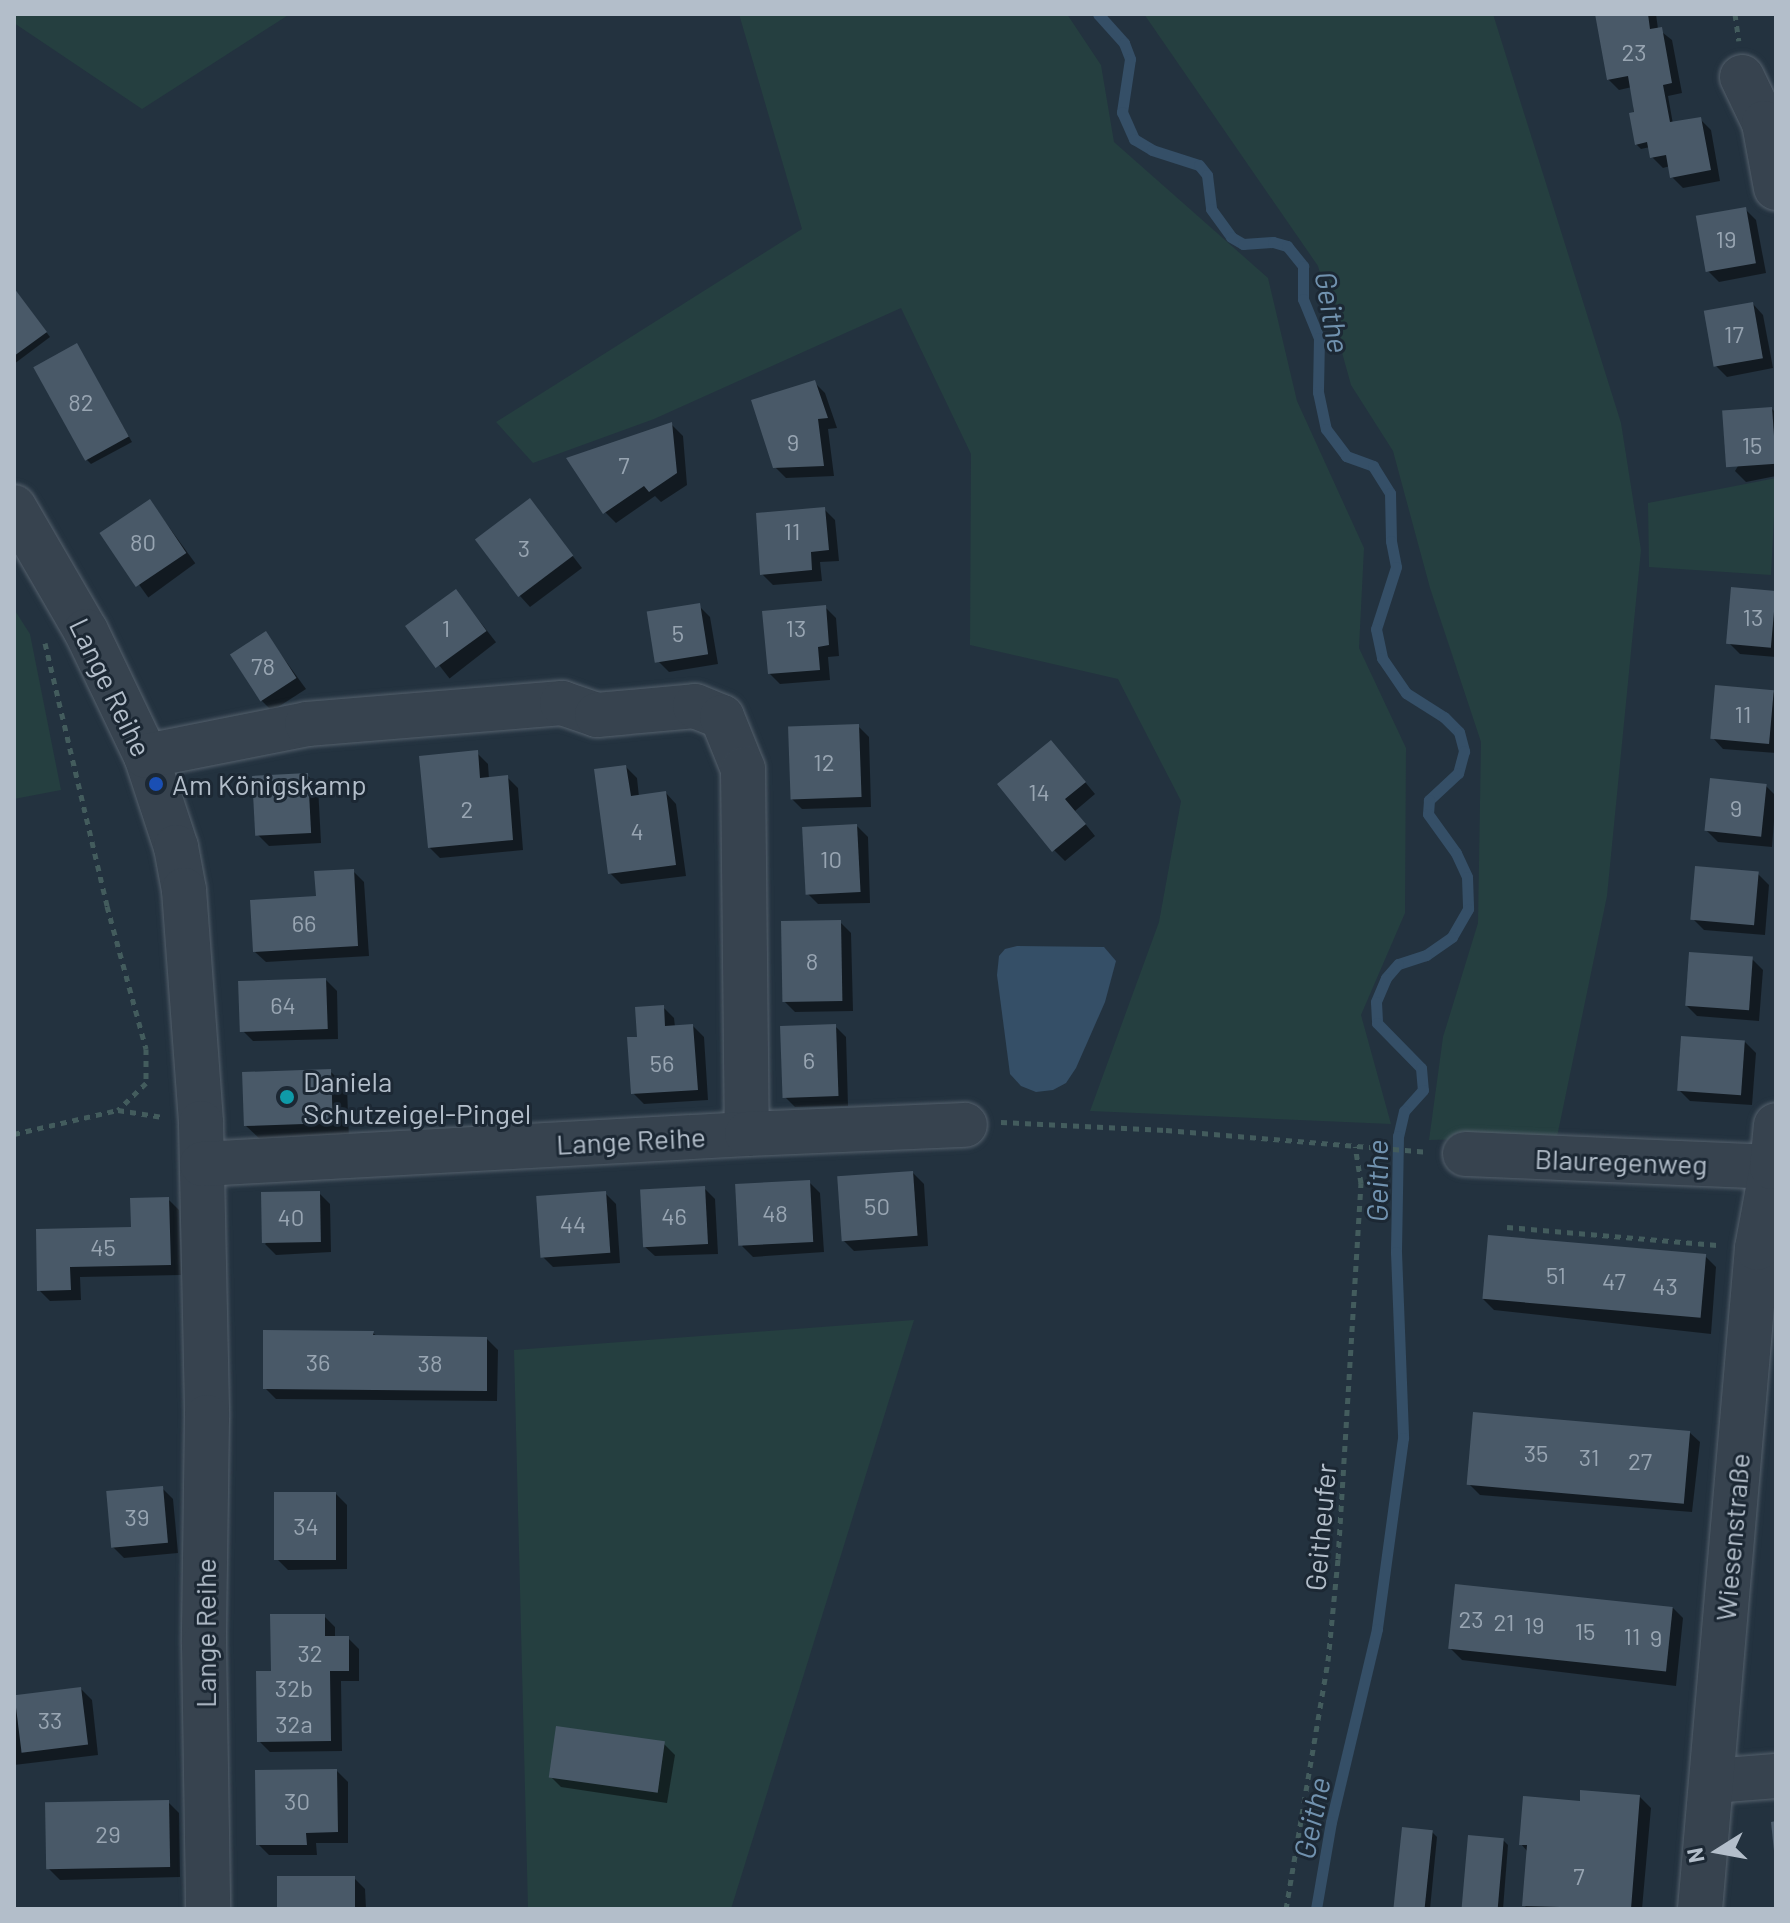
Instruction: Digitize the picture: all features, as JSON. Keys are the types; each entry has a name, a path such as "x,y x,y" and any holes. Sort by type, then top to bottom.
{"street":[{"path":"1742,77 1764,123 1776,188"},
{"name":"Lange Reihe","path":"14,507 86,631 146,756 176,847 184,890 201,1144 207,1417 204,1644 208,1909"},
{"path":"146,756 307,724 562,703 597,715 695,706 722,717 743,769 747,1134"},
{"name":"Lange Reihe","path":"201,1144 747,1134 965,1125"},
{"name":"Blauregenweg","path":"1447,1153 1775,1153"},
{"name":"Wiesenstraße","path":"1700,1909 1757,1248 1775,1153"},
{"path":"1713,1781 1776,1776"}],"path":[{"path":"1735,14 1739,31"},
{"path":"14,1134 118,1110 146,1083 146,1049 104,892 42,631"},
{"path":"118,1110 201,1144"},
{"path":"965,1125 994,1122 1166,1130 1447,1153"},
{"name":"Geitheufer","path":"1286,1909 1328,1661 1338,1559 1361,1183 1355,1146"},
{"path":"1507,1227 1757,1248"}],"green space":[{"path":"14,14 290,14 142,109 14,23"},
{"path":"739,14 1067,14 1101,65 1114,142 1268,278 1297,401 1364,548 1359,648 1406,748 1405,913 1361,1015 1391,1124 1090,1111 1159,922 1181,801 1118,679 970,645 971,454 901,308 654,419 533,463 496,422 802,229"},
{"path":"1144,14 1493,14 1621,423 1641,550 1607,896 1557,1137 1429,1140 1443,1037 1478,923 1481,742 1430,588 1393,451 1351,385 1318,266"},
{"path":"1776,478 1771,575 1649,567 1648,503"},
{"path":"14,609 30,634 61,790 14,799"},
{"path":"914,1320 731,1909 528,1909 514,1350"}],"water":[{"path":"1017,946 1104,947 1116,961 1105,1002 1076,1068 1066,1083 1053,1090 1036,1092 1021,1086 1010,1074 997,975 999,956 1005,949"}],"building":[{"path":"1595,14 1648,14 1650,29 1662,27 1672,83 1663,85 1670,122 1701,117 1711,170 1670,178 1666,155 1650,158 1647,142 1635,145 1629,113 1634,112 1628,76 1607,80"},
{"path":"1746,207 1756,263 1706,272 1696,216"},
{"path":"14,288 47,332 14,356"},
{"path":"1753,302 1763,358 1714,367 1704,311"},
{"path":"77,343 129,437 85,461 33,367"},
{"path":"815,380 828,418 818,419 824,466 773,468 751,400"},
{"path":"1772,407 1776,464 1726,467 1722,410"},
{"path":"672,422 677,473 649,492 644,486 603,514 566,458"},
{"path":"530,498 573,556 518,597 475,540"},
{"path":"150,499 186,553 136,587 99,533"},
{"path":"825,507 829,550 811,552 812,570 760,575 756,513"},
{"path":"1731,587 1776,591 1771,648 1726,644"},
{"path":"456,589 487,631 436,668 405,626"},
{"path":"700,603 708,654 655,663 647,611"},
{"path":"826,605 829,645 818,647 820,670 768,674 762,611"},
{"path":"266,631 296,678 260,701 230,654"},
{"path":"1715,685 1774,690 1769,744 1710,739"},
{"path":"859,724 862,797 791,799 788,726"},
{"path":"1051,740 1086,782 1065,799 1086,824 1052,852 997,784"},
{"path":"478,750 480,778 508,775 513,840 428,848 419,756"},
{"path":"626,765 631,796 666,791 676,865 608,874 594,769"},
{"path":"308,773 311,833 255,836 252,776"},
{"path":"1710,778 1767,784 1761,837 1704,831"},
{"path":"857,824 861,892 806,895 802,827"},
{"path":"1695,866 1759,872 1754,925 1690,920"},
{"path":"354,869 358,946 253,952 250,900 316,896 314,871"},
{"path":"841,920 842,1001 782,1002 781,921"},
{"path":"1689,952 1753,956 1749,1010 1685,1006"},
{"path":"326,978 328,1029 240,1032 238,981"},
{"path":"664,1005 665,1026 693,1024 698,1090 631,1094 627,1037 637,1037 635,1007"},
{"path":"836,1024 839,1096 783,1098 780,1026"},
{"path":"1681,1036 1745,1040 1741,1095 1677,1091"},
{"name":"Daniela Schutzeigel-Pingel","path":"331,1069 333,1123 244,1126 242,1072"},
{"path":"913,1171 918,1236 842,1241 837,1176"},
{"path":"810,1180 813,1242 738,1246 735,1184"},
{"path":"705,1186 708,1244 643,1247 640,1189"},
{"path":"320,1191 321,1242 262,1243 261,1192"},
{"path":"606,1191 610,1253 540,1258 536,1196"},
{"path":"169,1197 171,1265 70,1267 71,1290 37,1291 36,1229 131,1227 130,1198"},
{"path":"1488,1235 1706,1254 1701,1318 1482,1299"},
{"path":"263,1330 374,1331 373,1335 487,1337 487,1391 263,1389"},
{"path":"1473,1412 1690,1431 1684,1504 1467,1485"},
{"path":"163,1486 168,1543 111,1548 106,1491"},
{"path":"274,1492 336,1492 336,1560 274,1560"},
{"path":"1455,1584 1673,1607 1666,1672 1448,1649"},
{"path":"270,1614 325,1614 325,1636 349,1636 349,1671 330,1671 331,1741 257,1742 256,1671 271,1671"},
{"path":"81,1687 88,1745 22,1753 14,1695"},
{"path":"556,1726 665,1741 658,1793 549,1777"},
{"path":"337,1769 338,1832 306,1833 307,1845 256,1845 255,1770"},
{"path":"1580,1790 1640,1795 1631,1909 1522,1906 1527,1845 1519,1845 1523,1796 1580,1801"},
{"path":"169,1800 170,1867 46,1869 45,1802"},
{"path":"1776,1821 1776,1851 1774,1851 1771,1822"},
{"path":"1402,1827 1433,1830 1425,1909 1393,1909"},
{"path":"1468,1835 1504,1838 1498,1909 1462,1909"},
{"path":"277,1876 355,1876 355,1909 277,1909"}],"waterway":[{"name":"Geithe","path":"1098,14 1124,43 1130,59 1122,112 1134,139 1152,150 1199,165 1207,175 1211,209 1231,237 1243,244 1273,242 1287,246 1303,266 1303,299 1319,338 1318,392 1326,429 1346,456 1373,466 1390,493 1391,541 1396,567 1376,629 1382,658 1406,693 1444,717 1459,732 1464,751 1458,773 1429,800 1428,814 1456,853 1467,877 1468,909 1452,937 1426,955 1398,964 1386,978 1376,1002 1377,1023 1421,1068 1423,1090 1404,1111 1398,1136 1396,1252 1403,1438 1377,1629 1331,1822 1316,1909"}],"place":[{"name":"Am Königskamp","path":"156,784"},
{"name":"Daniela Schutzeigel-Pingel","path":"287,1097"}]}
